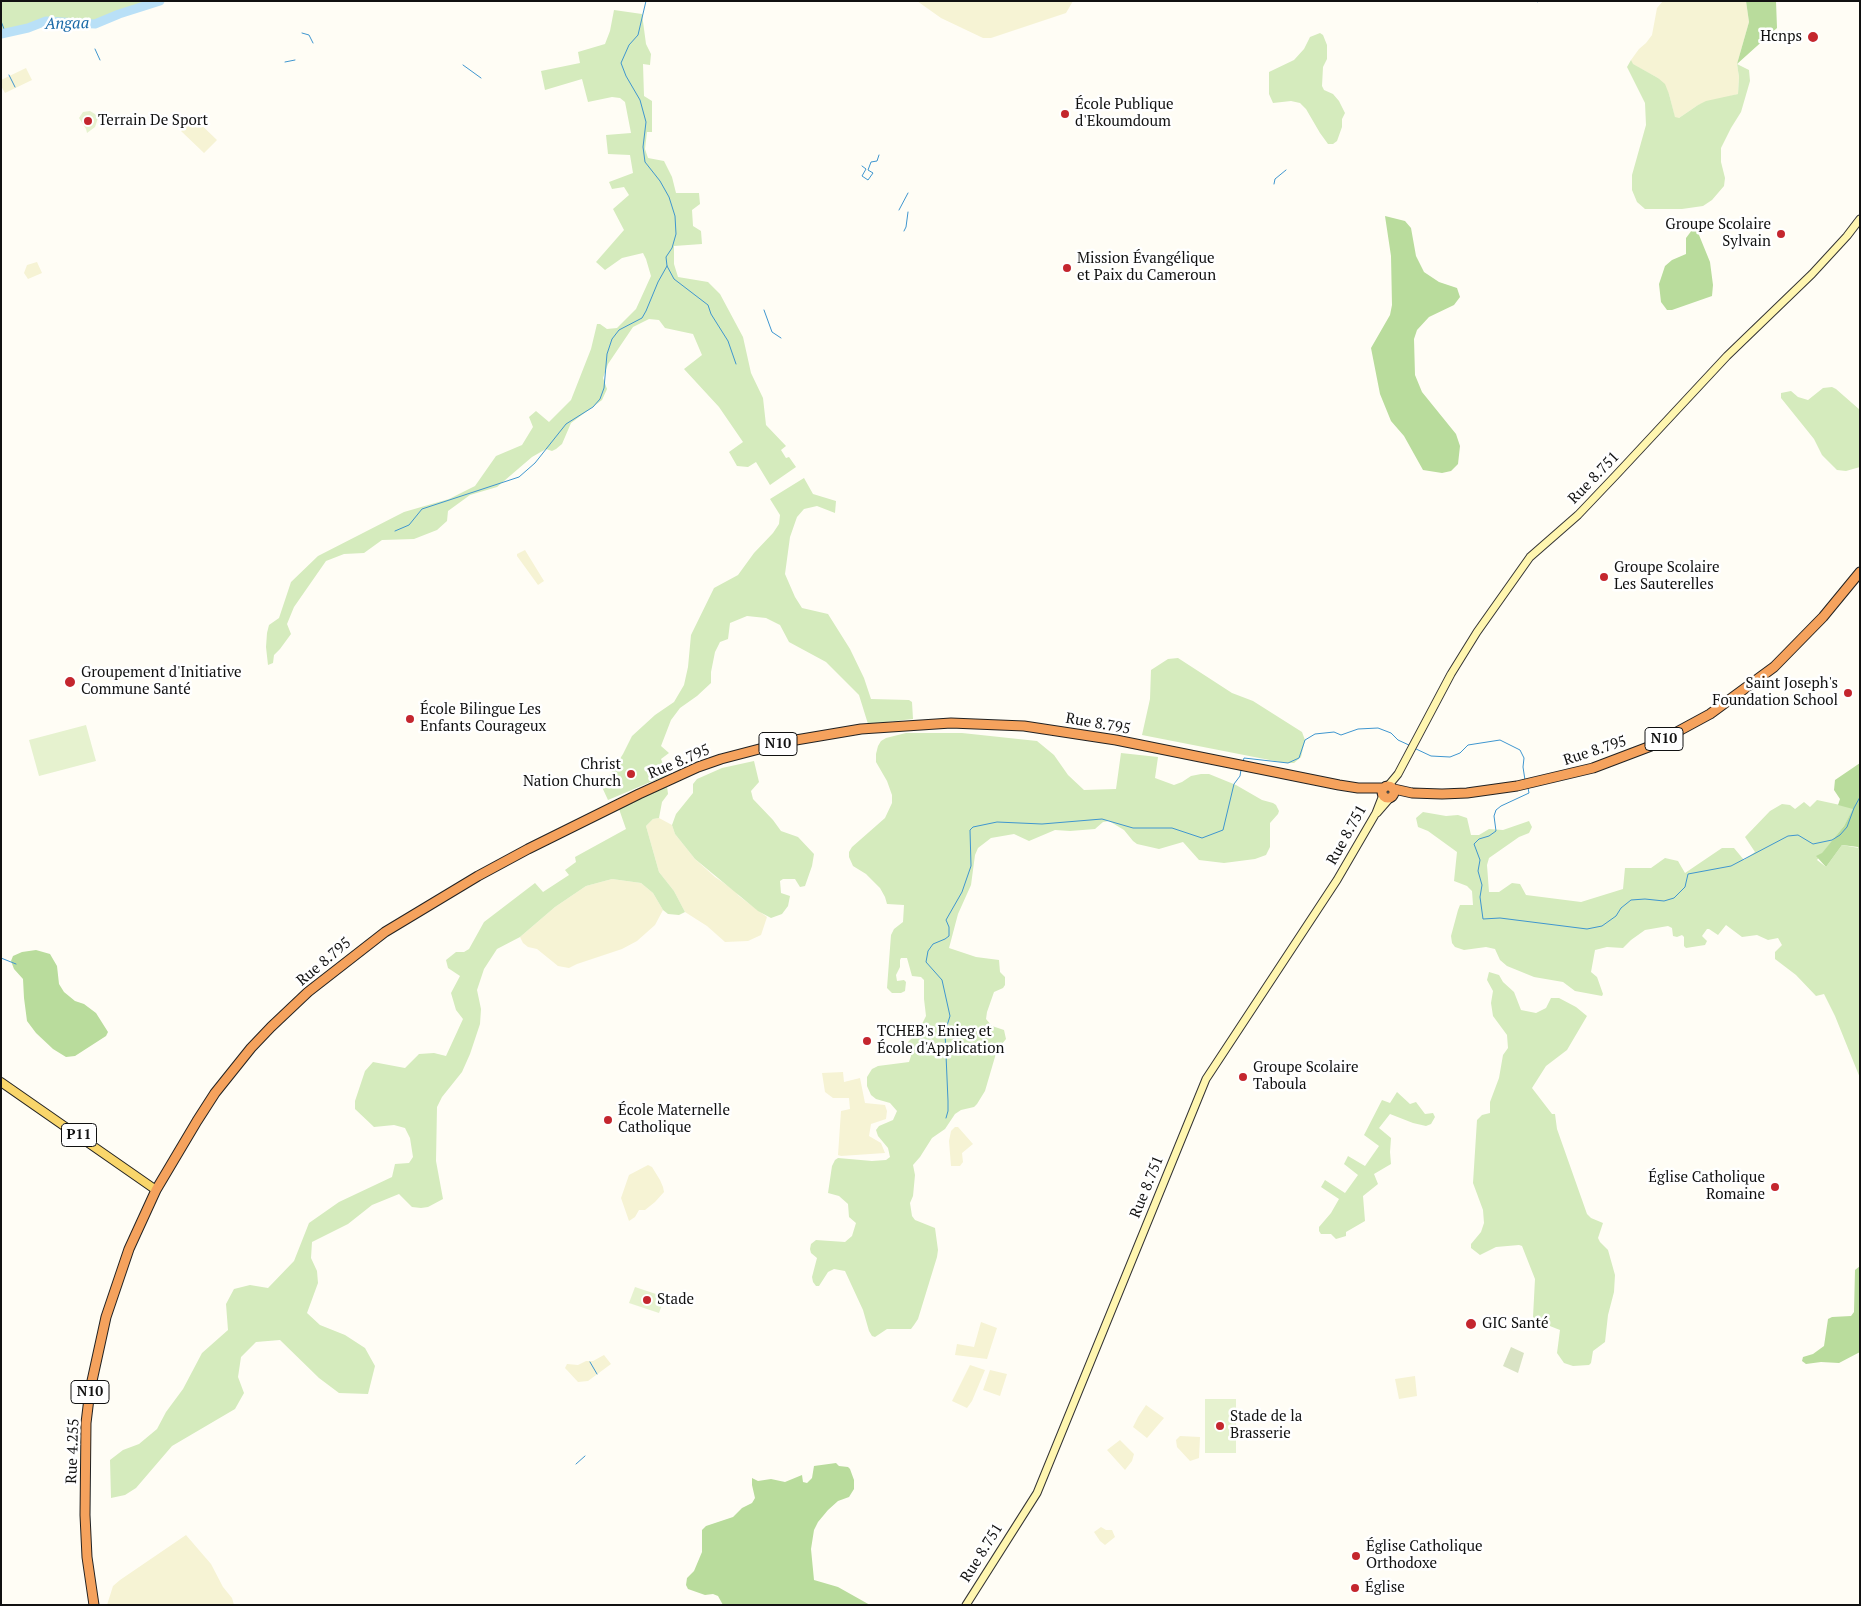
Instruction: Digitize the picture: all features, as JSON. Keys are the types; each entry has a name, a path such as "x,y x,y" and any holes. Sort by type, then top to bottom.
{"highway":[{"name":"Rue 8.795","path":"156,1190 206,1106 270,1027 308,992 367,945 441,898 520,854 639,794 713,761 790,741 861,729 942,723 992,723 1096,736 1310,780 1388,792 1467,793 1496,790 1540,782 1593,768 1651,746 1710,714 1774,667 1823,618 1860,572"},
{"name":"Rue 4.255","path":"94,1605 85,1515 86,1423 90,1390 111,1301 129,1249 156,1190"}],"main road":[{"name":"Rue 8.751","path":"966,1605 1037,1493 1206,1079 1311,922 1388,792 1451,674 1496,603 1530,557 1578,514 1727,356 1812,274 1860,219"},
{"name":"P11","path":"1,1082 156,1190"}],"shaded area":[{"path":"917,1 1073,1 1066,13 991,38 983,38 941,18"},
{"path":"1663,1 1746,1 1749,22 1737,64 1739,77 1738,94 1698,105 1679,118 1675,118 1669,94 1658,78 1632,64 1631,60 1652,35 1657,8"},
{"path":"26,68 32,80 5,93 1,86 1,80"},
{"path":"193,117 217,140 204,153 181,131"},
{"path":"37,262 42,273 28,279 24,273 27,265"},
{"path":"525,550 544,581 538,585 517,556 517,554"},
{"path":"659,818 672,825 675,834 695,859 767,917 761,935 748,941 725,942 707,926 685,912 674,891 659,872 646,826 653,819"},
{"path":"612,879 641,883 653,893 663,910 655,925 637,941 622,949 569,968 558,966 537,949 528,947 523,943 520,937 555,907 586,886"},
{"path":"843,1072 844,1082 860,1078 865,1103 885,1105 887,1111 886,1119 871,1124 869,1136 881,1143 885,1153 838,1155 841,1111 850,1109 849,1098 833,1098 825,1092 822,1073"},
{"path":"958,1127 973,1144 962,1153 963,1162 960,1166 951,1166 949,1141 951,1131"},
{"path":"648,1165 652,1167 660,1180 664,1192 645,1210 639,1210 635,1217 629,1221 621,1198 629,1175"},
{"path":"981,1322 997,1328 987,1359 955,1355 957,1344 974,1347"},
{"path":"604,1355 611,1364 588,1381 578,1382 565,1368 567,1364 578,1365 586,1361 593,1361"},
{"path":"970,1365 985,1370 972,1401 967,1408 952,1401"},
{"path":"990,1370 1007,1374 1000,1396 983,1390"},
{"path":"1415,1376 1417,1396 1399,1399 1395,1379"},
{"path":"1146,1405 1164,1418 1147,1438 1133,1427"},
{"path":"1180,1436 1200,1437 1199,1458 1190,1461 1177,1447 1176,1440"},
{"path":"1120,1440 1134,1454 1132,1461 1125,1470 1107,1450"},
{"path":"1101,1527 1106,1530 1112,1530 1115,1537 1105,1545 1094,1532"},
{"path":"186,1535 211,1564 223,1587 232,1598 234,1605 107,1605 113,1586"}],"green space":[{"path":"1,1 160,1 119,13 95,24 46,21 28,28 1,34"},
{"path":"1746,1 1776,1 1777,28 1737,64 1749,22"},
{"path":"614,10 642,14 646,44 651,54 650,65 643,64 644,96 652,101 652,132 647,132 645,149 648,158 664,161 672,177 676,193 699,193 700,204 692,210 693,226 701,231 702,244 674,246 674,264 678,277 708,282 720,294 743,337 751,373 763,398 766,425 786,446 781,450 786,458 789,457 796,467 770,485 756,462 748,467 737,466 729,452 743,442 719,407 684,369 702,355 693,334 665,328 659,320 649,319 633,327 608,364 603,378 607,389 602,400 571,423 562,444 556,449 552,451 546,449 532,457 497,487 470,495 448,511 447,521 437,530 414,539 382,540 364,553 344,554 326,561 294,607 287,624 291,634 274,655 273,663 268,665 266,647 269,625 279,618 291,582 318,556 404,512 449,499 475,486 496,456 522,445 533,427 529,417 536,411 549,422 571,400 591,349 597,324 607,329 617,328 636,309 651,276 643,253 622,258 605,270 596,262 624,230 613,209 629,195 624,187 612,189 609,182 633,173 630,155 608,154 606,135 631,133 625,102 620,98 612,97 588,102 582,79 545,90 541,71 580,63 578,52 605,44 610,31"},
{"path":"1320,33 1323,35 1327,45 1327,59 1323,67 1322,86 1324,90 1333,94 1339,101 1345,113 1337,141 1333,144 1328,144 1306,109 1300,103 1291,101 1273,103 1269,94 1269,72 1294,60 1304,49 1310,37"},
{"path":"1631,60 1633,64 1665,84 1675,117 1679,118 1706,101 1738,94 1739,77 1737,64 1749,70 1750,81 1741,112 1721,148 1721,162 1725,178 1724,186 1712,200 1703,206 1682,209 1645,209 1637,202 1632,190 1632,175 1646,125 1645,103 1627,67"},
{"name":"Terrain De Sport","path":"90,111 98,118 95,127 87,133 79,118 83,112"},
{"path":"1385,216 1405,221 1411,228 1416,256 1424,272 1439,282 1457,288 1460,297 1454,305 1429,317 1417,330 1414,339 1415,375 1422,392 1456,434 1460,446 1458,464 1451,471 1442,473 1423,470 1404,436 1391,421 1380,394 1371,348 1390,315 1392,305 1391,256"},
{"path":"1692,230 1697,231 1710,262 1713,285 1712,296 1667,310 1661,302 1659,284 1665,266 1672,260 1686,254 1686,238"},
{"path":"1832,387 1860,410 1860,467 1846,471 1837,470 1822,455 1814,439 1781,398 1781,393 1791,391 1798,397 1808,400 1823,388"},
{"path":"804,478 813,494 836,501 835,513 817,506 804,509 797,517 790,537 785,574 795,597 802,608 828,614 850,649 864,678 871,699 909,700 912,702 913,719 868,724 859,695 826,662 789,642 780,625 766,618 747,616 730,623 728,639 720,642 715,652 711,683 680,708 671,720 661,746 669,753 661,759 667,775 608,800 602,787 632,736 655,715 674,702 684,685 691,635 714,588 738,575 779,524 780,515 770,499"},
{"path":"1178,658 1232,693 1253,701 1302,732 1305,740 1301,757 1294,763 1285,763 1142,735 1150,699 1151,670 1168,659"},
{"path":"86,725 96,761 39,776 29,740"},
{"path":"906,733 962,733 1037,741 1054,755 1068,775 1084,790 1116,789 1121,753 1158,757 1155,778 1174,785 1191,776 1209,774 1236,785 1262,800 1273,803 1279,811 1270,823 1270,847 1266,855 1255,859 1224,863 1199,860 1183,842 1159,849 1137,844 1124,830 1109,821 1103,822 1095,829 1055,830 1029,841 1014,834 991,838 978,848 975,855 971,885 958,914 949,948 976,957 999,960 1000,972 1005,977 1005,985 994,992 986,1019 992,1026 1004,1030 1006,1039 997,1050 985,1091 977,1104 955,1114 945,1129 932,1138 913,1165 915,1175 913,1196 910,1203 912,1216 915,1220 935,1228 937,1257 918,1319 911,1329 887,1329 875,1337 869,1331 863,1310 845,1271 834,1269 828,1272 819,1286 816,1286 813,1282 812,1277 817,1258 811,1253 810,1249 811,1244 816,1240 845,1242 852,1236 856,1223 849,1217 848,1204 839,1196 828,1193 832,1166 838,1158 872,1161 886,1160 890,1157 888,1148 878,1136 876,1130 879,1126 893,1120 897,1111 890,1103 876,1099 871,1095 867,1086 867,1077 872,1069 878,1066 909,1062 911,1056 908,1042 918,1032 926,1016 924,980 921,977 912,976 907,958 901,958 900,967 896,975 897,981 904,980 906,982 905,991 892,993 887,988 891,935 894,929 903,922 904,905 887,904 880,888 866,874 853,866 849,857 852,847 885,818 892,803 892,795 887,781 876,762 878,746 886,738"},
{"path":"754,761 759,782 751,791 753,799 781,831 798,837 814,854 805,886 800,887 795,879 783,879 780,881 781,893 790,896 788,906 782,914 771,918 758,911 695,859 675,834 672,825 676,814 693,793 693,784 697,779 722,768"},
{"path":"1860,763 1860,851 1858,847 1842,845 1826,867 1816,856 1822,853 1844,826 1853,809 1838,805 1840,799 1834,790 1835,780"},
{"path":"667,786 668,794 662,802 659,818 653,819 646,826 659,872 674,891 685,912 679,915 668,914 663,910 653,893 641,883 612,879 586,886 555,907 520,937 497,949 484,969 477,990 481,1009 480,1024 470,1054 462,1072 442,1097 437,1107 436,1161 443,1199 428,1207 412,1207 399,1194 372,1205 348,1224 312,1242 311,1258 317,1271 318,1283 307,1313 320,1325 345,1335 365,1348 375,1366 368,1394 339,1393 319,1378 280,1340 256,1342 241,1357 238,1377 244,1393 235,1409 172,1446 136,1488 125,1495 111,1498 110,1460 123,1450 139,1444 157,1429 166,1412 183,1389 202,1353 228,1330 226,1304 234,1289 250,1285 268,1288 294,1261 309,1223 339,1202 392,1177 395,1164 409,1163 413,1157 410,1138 405,1128 394,1125 374,1127 355,1109 355,1101 365,1071 373,1062 405,1068 419,1054 434,1053 446,1056 463,1019 456,1010 451,993 460,976 448,968 446,960 456,952 464,952 469,949 484,922 535,883 543,892 569,875 565,870 576,862 575,857 626,829 619,809"},
{"path":"1817,800 1854,808 1844,826 1817,860 1826,867 1842,845 1859,848 1860,1078 1824,994 1816,996 1796,975 1775,959 1775,952 1782,945 1778,938 1768,940 1757,935 1742,937 1726,925 1718,935 1707,929 1702,936 1707,941 1705,945 1686,948 1684,946 1684,937 1682,935 1673,936 1672,928 1668,926 1645,930 1623,948 1607,947 1595,950 1591,972 1597,977 1602,996 1575,991 1563,982 1534,977 1507,966 1500,960 1495,949 1486,947 1464,950 1455,947 1451,936 1458,910 1460,905 1473,905 1472,891 1467,886 1454,881 1457,852 1428,831 1418,827 1416,818 1423,812 1446,816 1458,815 1467,818 1471,835 1479,835 1489,829 1503,830 1529,821 1532,827 1529,833 1519,837 1489,858 1487,865 1489,892 1499,892 1512,883 1520,884 1526,895 1581,902 1623,889 1625,868 1651,868 1665,858 1678,861 1685,873 1722,848 1734,848 1744,860 1755,852 1745,837 1770,811 1782,804 1790,805 1795,809 1804,802 1810,807"},
{"path":"36,950 50,954 57,966 59,984 64,992 96,1013 108,1032 106,1036 75,1056 66,1057 53,1049 36,1033 27,1021 23,979 14,969 11,961 13,956 22,952"},
{"path":"1489,972 1499,975 1503,982 1514,992 1521,1010 1536,1013 1546,1008 1551,998 1559,998 1576,1007 1587,1016 1567,1050 1546,1066 1532,1088 1552,1114 1555,1114 1557,1129 1587,1214 1591,1218 1603,1223 1598,1238 1608,1250 1615,1275 1614,1292 1608,1315 1605,1342 1593,1351 1589,1365 1573,1366 1564,1363 1557,1353 1560,1330 1537,1321 1533,1317 1535,1279 1522,1246 1496,1247 1480,1255 1471,1248 1471,1244 1481,1232 1484,1223 1483,1210 1473,1183 1477,1120 1482,1115 1490,1113 1490,1102 1499,1078 1503,1055 1508,1048 1507,1035 1493,1016 1491,1003 1493,991 1487,980"},
{"path":"1397,1092 1410,1104 1416,1102 1425,1114 1433,1113 1435,1117 1431,1124 1426,1126 1390,1114 1379,1128 1391,1138 1391,1164 1374,1174 1378,1184 1363,1196 1365,1221 1346,1232 1346,1236 1336,1239 1331,1234 1321,1234 1319,1227 1331,1213 1339,1199 1321,1187 1325,1180 1345,1193 1358,1175 1344,1164 1348,1156 1365,1166 1379,1146 1364,1135 1382,1100 1390,1103"},
{"path":"1860,1266 1860,1352 1839,1363 1821,1362 1806,1364 1802,1361 1803,1357 1813,1354 1824,1346 1828,1319 1851,1316 1854,1312 1855,1270"},
{"name":"Stade","path":"635,1287 665,1297 659,1313 629,1303"},
{"path":"1511,1347 1524,1353 1518,1373 1503,1366"},
{"name":"Stade de la Brasserie","path":"1205,1399 1236,1399 1236,1453 1205,1453"},
{"path":"836,1463 839,1466 850,1469 854,1480 854,1489 849,1497 838,1501 828,1510 814,1530 811,1549 814,1580 838,1587 870,1605 723,1605 718,1596 713,1594 705,1595 688,1589 686,1585 687,1578 694,1571 702,1552 702,1530 706,1526 733,1517 742,1508 752,1503 755,1498 752,1478 758,1481 771,1479 785,1482 802,1475 803,1482 807,1483 812,1478 814,1466"}],"waterway":[{"name":"Angaa","path":"1,34 28,28 46,21 95,24 160,1"},
{"path":"646,1 638,35 629,45 621,63 640,100 646,122 643,147 645,162 660,181 669,197 675,216 676,234 672,248 666,257 667,266 674,279 708,305 711,314 728,341 736,364"},
{"path":"1,21 4,29"},
{"path":"302,33 309,35 313,43"},
{"path":"95,49 100,60"},
{"path":"285,62 295,60"},
{"path":"463,65 481,78"},
{"path":"9,75 15,87"},
{"path":"862,166 866,169 862,176 868,180 873,173 868,170 871,162 877,161 879,155"},
{"path":"1274,184 1275,179 1286,170"},
{"path":"899,210 908,193"},
{"path":"904,231 908,212"},
{"path":"395,531 409,525 422,509 519,477 535,463 566,424 593,407 600,399 604,388 607,354 612,339 619,330 642,318 667,266"},
{"path":"764,310 772,332 781,338"},
{"path":"1243,762 1244,758 1288,763 1299,758 1305,740 1315,734 1334,732 1341,735 1358,729 1378,728 1391,733 1398,740 1411,746"},
{"path":"1414,748 1431,756 1450,757 1460,753 1468,745 1500,740 1520,750 1524,758 1525,780"},
{"path":"946,1118 948,1101 945,1032 950,1016 942,980 926,962 928,951 933,944 949,936 949,927 946,920 962,892 971,866 970,830 973,827 997,822 1042,824 1102,819 1133,828 1172,828 1202,838 1223,830 1234,784 1240,776 1241,770"},
{"path":"1528,788 1529,793 1496,810 1494,816 1496,831 1489,836 1479,839 1474,844 1480,860 1478,871 1482,885 1480,897 1483,919 1500,918 1587,929 1602,926 1616,916 1621,908 1631,900 1664,901 1674,898 1685,887 1688,874 1731,866 1788,836 1798,835 1813,844 1832,840 1847,827 1860,797"},
{"path":"1,958 16,964"},
{"path":"590,1362 597,1374"},
{"path":"576,1464 585,1456"}],"place":[{"name":"Hcnps","path":"1813,37"},
{"name":"École Publique d'Ekoumdoum","path":"1065,114"},
{"name":"Terrain De Sport","path":"88,121"},
{"name":"Groupe Scolaire Sylvain","path":"1781,234"},
{"name":"Mission Évangélique et Paix du Cameroun","path":"1067,268"},
{"name":"Groupe Scolaire Les Sauterelles","path":"1604,577"},
{"name":"Groupement d'Initiative Commune Santé","path":"70,682"},
{"name":"Saint Joseph's Foundation School","path":"1848,693"},
{"name":"École Bilingue Les Enfants Courageux","path":"410,719"},
{"name":"Christ Nation Church","path":"631,774"},
{"name":"TCHEB's Enieg et École d'Application","path":"867,1041"},
{"name":"Groupe Scolaire Taboula","path":"1243,1077"},
{"name":"École Maternelle Catholique","path":"608,1120"},
{"name":"Église Catholique Romaine","path":"1775,1187"},
{"name":"Stade","path":"647,1300"},
{"name":"GIC Santé","path":"1471,1324"},
{"name":"Stade de la Brasserie","path":"1220,1426"},
{"name":"Église Catholique Orthodoxe","path":"1356,1556"},
{"name":"Église","path":"1355,1588"}]}
